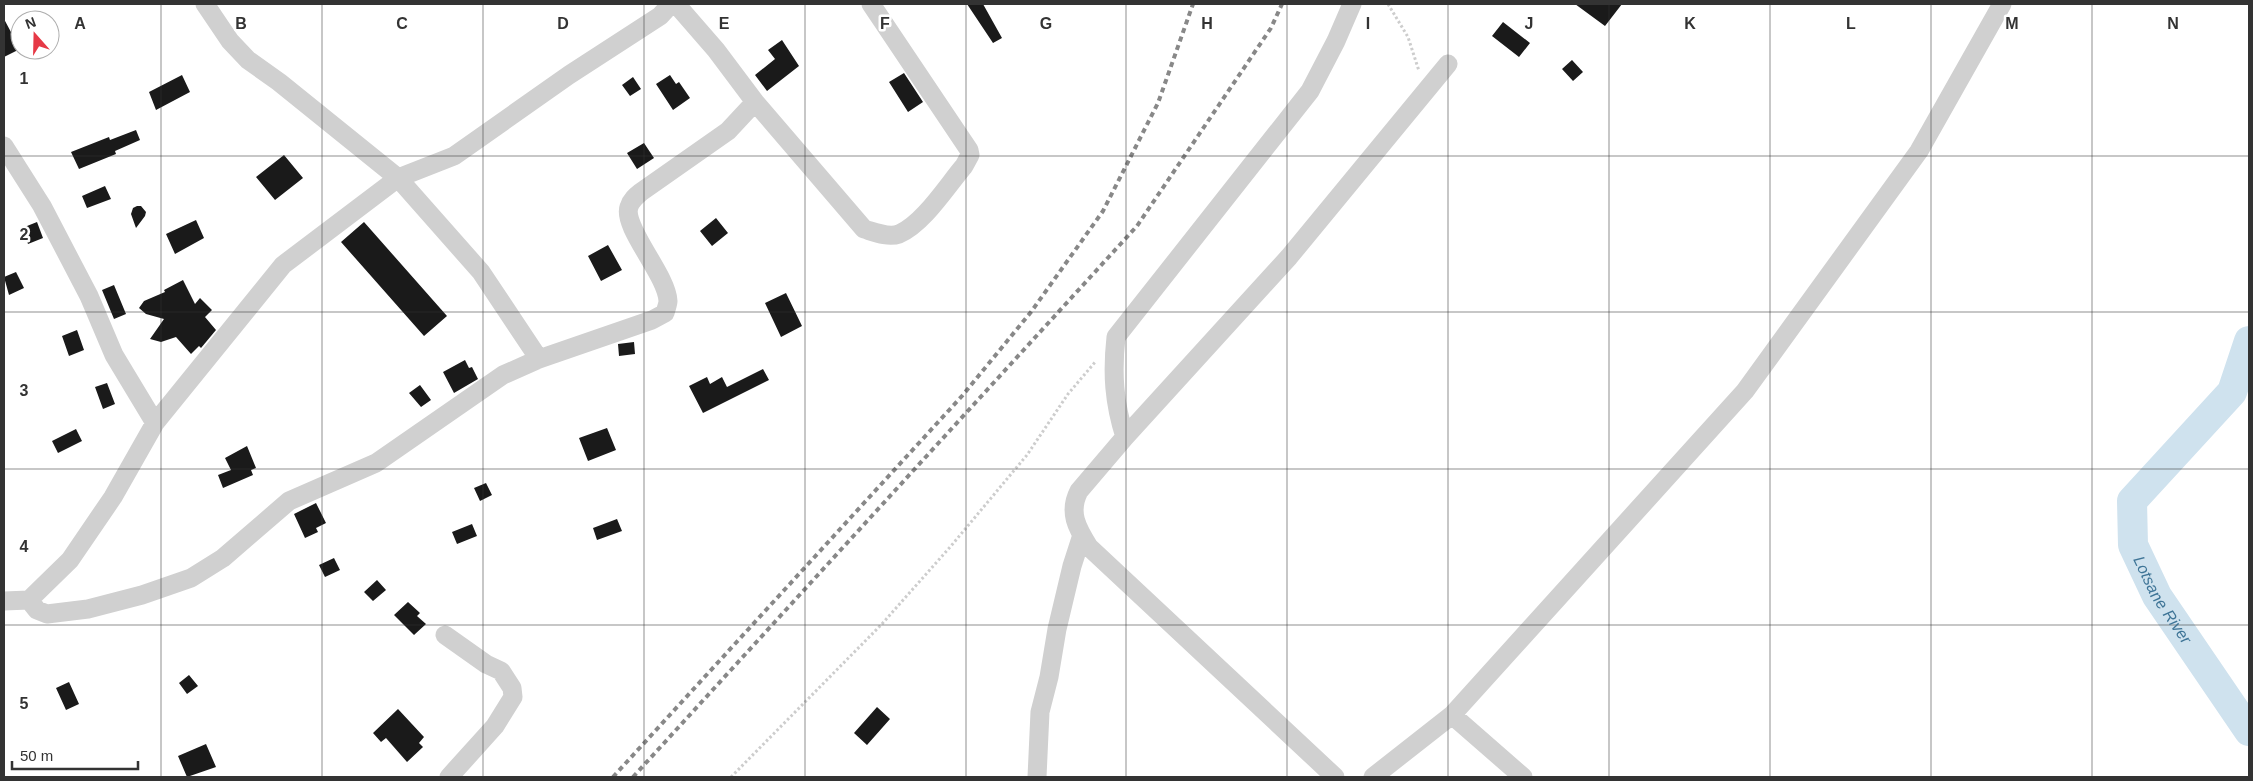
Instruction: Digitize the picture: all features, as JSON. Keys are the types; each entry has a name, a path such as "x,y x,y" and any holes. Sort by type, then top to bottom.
{"street":[{"path":"205,4 230,41 248,60 279,82 398,178 481,272 539,359"},
{"path":"4,601 29,600 70,560 113,497 156,423 283,265 398,178 454,156 570,75 660,16 671,4"},
{"path":"676,4 716,50 755,102 864,229 882,234 897,234 916,223 964,166 970,156 969,150 871,4"},
{"path":"1125,437 1116,408 1112,369 1116,337 1310,91 1336,41 1352,4"},
{"path":"1373,777 1452,715 1745,391 1919,150 2002,4"},
{"path":"1335,777 1089,547 1072,510 1073,501 1079,491 1125,437 1289,257 1448,64"},
{"path":"29,600 37,610 47,614 88,609 142,595 191,578 223,558 289,501 376,463 503,375 539,359 608,337 665,313 668,301 654,265 630,223 628,209 633,199 641,192 728,131 755,102"},
{"path":"4,146 42,206 88,296 114,355 156,423"},
{"path":"1037,777 1040,712 1061,611 1082,535"},
{"path":"445,635 486,664 501,671 512,688 513,697 495,726 449,777"},
{"path":"1452,715 1523,777"}],"path":[{"path":"1388,4 1408,37 1421,77 1424,94"},
{"path":"731,777 881,625 951,546 1027,456 1068,394 1098,359"}],"building":[{"path":"967,4 983,4 1002,38 993,43"},
{"path":"1575,4 1622,4 1605,26"},
{"path":"4,19 10,30 10,54 4,57"},
{"path":"1503,22 1530,43 1519,57 1492,36"},
{"path":"782,40 799,66 767,91 755,75 775,59 768,50"},
{"path":"1572,60 1583,72 1573,81 1562,69"},
{"path":"904,73 923,102 908,112 889,82"},
{"path":"182,75 190,92 156,110 149,92"},
{"path":"670,75 676,84 679,82 690,98 673,110 656,84"},
{"path":"633,77 641,89 630,96 622,85"},
{"path":"136,130 140,140 115,151 116,154 79,169 71,152 109,137 110,140"},
{"path":"644,143 654,158 637,169 627,153"},
{"path":"284,155 303,178 275,200 256,177"},
{"path":"105,186 111,199 87,208 82,196"},
{"path":"141,206 146,212 136,228 131,214 133,208"},
{"path":"716,218 728,233 712,246 700,231"},
{"path":"196,220 204,238 175,254 166,234"},
{"path":"37,222 43,238 28,244 22,228"},
{"path":"364,222 447,316 424,336 341,242"},
{"path":"608,245 622,270 601,281 588,256"},
{"path":"16,272 24,288 9,295 4,277"},
{"path":"183,280 195,304 200,298 212,310 205,317 216,330 201,348 199,346 191,354 176,337 161,342 150,339 164,319 146,314 139,308 144,301 165,292 164,290"},
{"path":"114,285 126,314 114,319 102,290"},
{"path":"786,293 802,326 781,337 765,303"},
{"path":"77,330 84,350 69,356 62,336"},
{"path":"634,342 635,354 619,356 618,344"},
{"path":"465,360 469,368 472,367 478,379 454,393 443,372"},
{"path":"763,369 769,380 703,413 689,386 707,377 710,384 722,377 727,387"},
{"path":"107,383 115,404 103,409 95,387"},
{"path":"420,385 431,400 421,407 409,393"},
{"path":"607,428 616,450 588,461 579,438"},
{"path":"76,429 82,441 58,453 52,441"},
{"path":"247,446 256,468 251,470 253,475 223,488 218,475 231,470 225,458"},
{"path":"486,483 492,495 480,501 474,488"},
{"path":"316,503 326,523 316,528 318,532 305,538 294,514"},
{"path":"617,519 622,531 597,540 593,528"},
{"path":"472,524 477,536 457,544 452,532"},
{"path":"334,558 340,570 325,577 319,565"},
{"path":"377,580 386,590 373,601 364,592"},
{"path":"408,602 420,613 417,616 426,624 414,635 394,615"},
{"path":"189,675 198,686 187,694 179,683"},
{"path":"69,682 79,704 66,710 56,688"},
{"path":"877,707 890,719 867,745 854,733"},
{"path":"398,709 424,737 419,743 423,747 407,762 386,738 381,742 373,733"},
{"path":"206,744 216,767 187,777 178,756"}],"waterway":[{"name":"Lotsane River","path":"2249,341 2232,392 2132,501 2133,545 2157,596 2249,731"}],"railway":[{"path":"613,777 962,396 1031,312 1103,211 1158,103 1193,4"},
{"path":"633,777 1137,226 1271,28 1282,4"}]}
